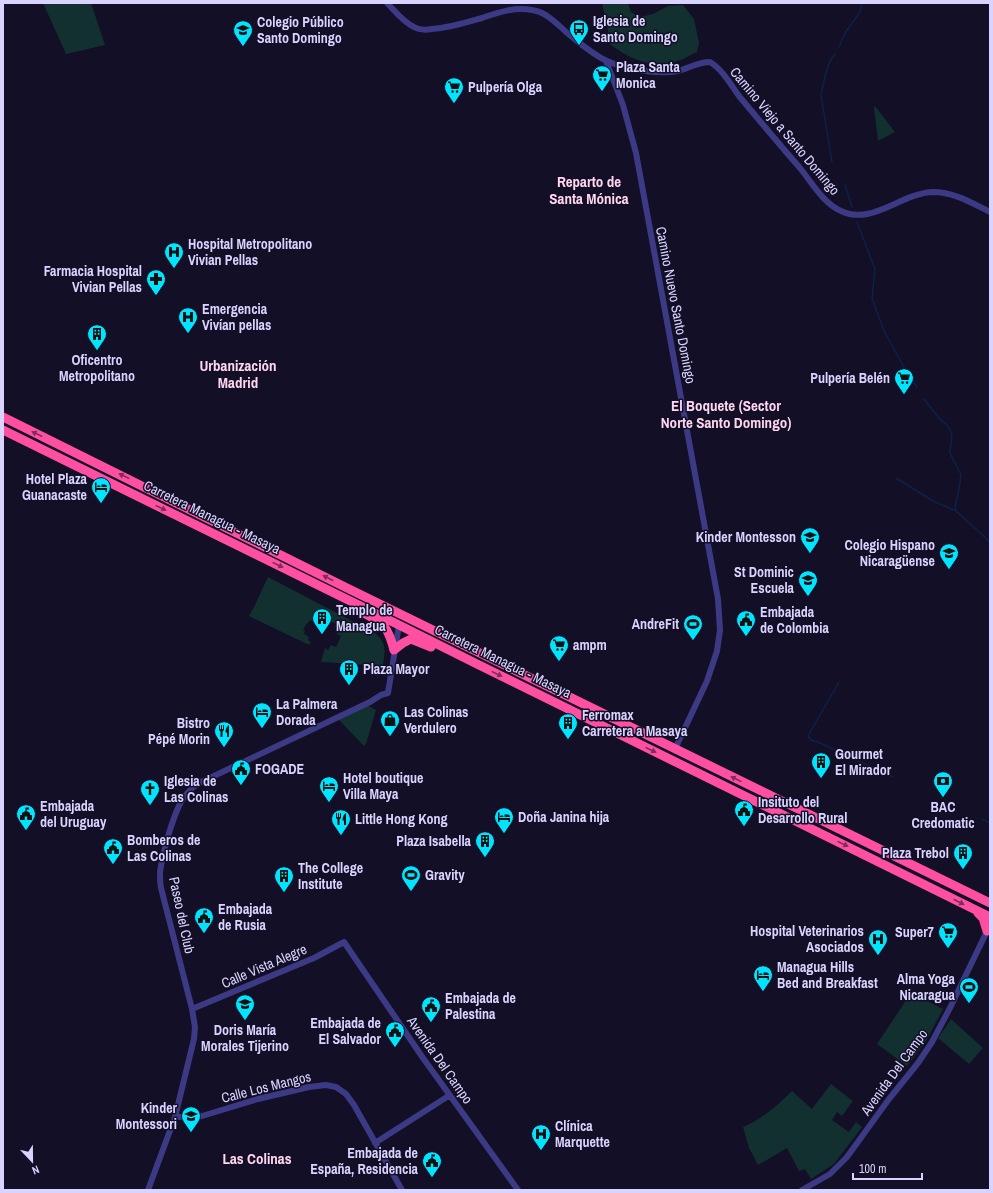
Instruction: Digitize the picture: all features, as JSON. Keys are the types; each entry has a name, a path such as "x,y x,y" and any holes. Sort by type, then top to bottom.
{"highway":[{"name":"Carretera Managua - Masaya","path":"3,417 347,588 990,903"},
{"name":"Carretera Managua - Masaya","path":"3,430 399,624 990,917"},
{"path":"347,588 356,596 396,616 399,624 407,622 463,648 476,650"},
{"path":"336,593 348,604 384,625 389,632 394,650 411,639 463,662 479,665"},
{"path":"733,790 751,792 775,802 783,802 785,807 802,816 818,832"},
{"path":"954,886 965,895 990,908"},
{"path":"974,909 983,918 988,932"}],"street":[{"path":"387,3 408,23 415,28 424,30 456,26 493,14 518,8 533,10 546,15 571,36 606,61"},
{"name":"Camino Viejo a Santo Domingo","path":"606,61 641,70 662,72 679,71 702,62 710,62 714,64 820,194 829,204 843,212 854,215 867,214 879,211 919,194 933,192 952,195 969,201 990,212"},
{"name":"Camino Nuevo Santo Domingo","path":"606,61 623,105 636,153 716,581 720,613 720,630 717,651 707,681 675,749"},
{"path":"394,650 399,624"},
{"name":"Paseo del Club","path":"148,1190 175,1117 194,1039 195,1027 192,1009 161,888 160,874 162,860 171,829 182,800 188,791 197,784 370,702 381,695 388,693 394,650"},
{"name":"Avenida Del Campo","path":"802,1190 830,1174 847,1157 889,1099 918,1063 932,1042 988,932"},
{"name":"Calle Vista Alegre","path":"192,1009 314,958 344,942"},
{"name":"Avenida Del Campo","path":"344,942 518,1190"},
{"name":"Calle Los Mangos","path":"175,1117 202,1116 258,1098 309,1086 326,1085 336,1087 346,1094 354,1105 402,1190"},
{"path":"375,1143 450,1095"}],"green space":[{"path":"43,3 91,3 105,45 66,54"},
{"path":"602,3 628,3 631,12 640,17 653,14 668,6 683,5 694,19 699,43 697,52 681,60 661,64 644,62 619,51 611,45"},
{"path":"875,106 895,132 878,141 874,108"},
{"path":"268,577 375,633 382,641 384,646 382,671 368,665 321,662 325,648 328,650 331,645 336,647 341,636 337,634 339,629 334,627 336,624 322,617 320,619 316,617 314,622 310,620 303,630 305,631 304,634 309,637 308,640 311,642 309,645 249,616"},
{"path":"367,705 376,710 366,744 364,746 339,720 340,715"},
{"path":"911,993 943,1009 926,1041 907,1066 877,1044"},
{"path":"951,1019 983,1048 969,1064 938,1038"},
{"path":"831,1084 853,1101 842,1116 837,1112 832,1120 849,1132 856,1122 862,1127 834,1164 811,1179 805,1169 799,1171 787,1148 758,1165 749,1148 743,1127 769,1112 792,1091 812,1109"}],"waterway":[{"path":"839,47 845,33 860,12 862,3"},
{"path":"832,162 821,95 830,61 835,54"},
{"path":"845,185 852,207"},
{"path":"857,222 875,269 872,298 884,331 906,371 917,387"},
{"path":"924,399 939,418 948,426 952,434 950,453 961,475 955,507 956,511"},
{"path":"896,478 933,501 956,511 990,542"},
{"path":"839,682 808,736 811,740 893,777"},
{"path":"982,819 990,823"}],"place":[{"name":"Iglesia de Santo Domingo","path":"579,46"},
{"name":"Colegio Público Santo Domingo","path":"243,47"},
{"name":"Plaza Santa Monica","path":"602,92"},
{"name":"Pulpería Olga","path":"454,104"},
{"name":"Hospital Metropolitano Vivian Pellas","path":"174,269"},
{"name":"Farmacia Hospital Vivian Pellas","path":"156,296"},
{"name":"Emergencia Vivían pellas","path":"188,334"},
{"name":"Oficentro Metropolitano","path":"97,351"},
{"name":"Pulpería Belén","path":"904,395"},
{"name":"Hotel Plaza Guanacaste","path":"101,504"},
{"name":"Kinder Montesson","path":"810,554"},
{"name":"Colegio Hispano Nicaragüense","path":"949,570"},
{"name":"St Dominic Escuela","path":"808,597"},
{"name":"Templo de Managua","path":"322,635"},
{"name":"Embajada de Colombia","path":"746,637"},
{"name":"AndreFit","path":"693,641"},
{"name":"ampm","path":"559,662"},
{"name":"Plaza Mayor","path":"349,686"},
{"name":"La Palmera Dorada","path":"262,729"},
{"name":"Las Colinas Verdulero","path":"390,737"},
{"name":"Ferromax Carretera a Masaya","path":"568,740"},
{"name":"Bistro Pépé Morin","path":"224,748"},
{"name":"Gourmet El Mirador","path":"821,779"},
{"name":"FOGADE","path":"241,786"},
{"name":"BAC Credomatic","path":"943,798"},
{"name":"Hotel boutique Villa Maya","path":"329,803"},
{"name":"Iglesia de Las Colinas","path":"150,806"},
{"name":"Insituto del Desarrollo Rural","path":"744,827"},
{"name":"Embajada del Uruguay","path":"26,831"},
{"name":"Doña Janina hija","path":"504,834"},
{"name":"Little Hong Kong","path":"341,836"},
{"name":"Plaza Isabella","path":"485,858"},
{"name":"Bomberos de Las Colinas","path":"113,865"},
{"name":"Plaza Trebol","path":"963,870"},
{"name":"Gravity","path":"411,892"},
{"name":"The College Institute","path":"284,893"},
{"name":"Embajada de Rusia","path":"204,934"},
{"name":"Super7","path":"948,949"},
{"name":"Hospital Veterinarios Asociados","path":"878,956"},
{"name":"Managua Hills Bed and Breakfast","path":"763,992"},
{"name":"Alma Yoga Nicaragua","path":"969,1004"},
{"name":"Doris María Morales Tijerino","path":"245,1021"},
{"name":"Embajada de Palestina","path":"431,1023"},
{"name":"Embajada de El Salvador","path":"395,1048"},
{"name":"Kinder Montessori","path":"191,1133"},
{"name":"Clínica Marquette","path":"541,1151"},
{"name":"Embajada de España, Residencia","path":"432,1178"}],"district":[{"name":"Reparto de Santa Mónica","path":"589,190"},
{"name":"Urbanización Madrid","path":"238,374"},
{"name":"El Boquete (Sector Norte Santo Domingo)","path":"726,414"},
{"name":"Las Colinas","path":"257,1159"}]}
